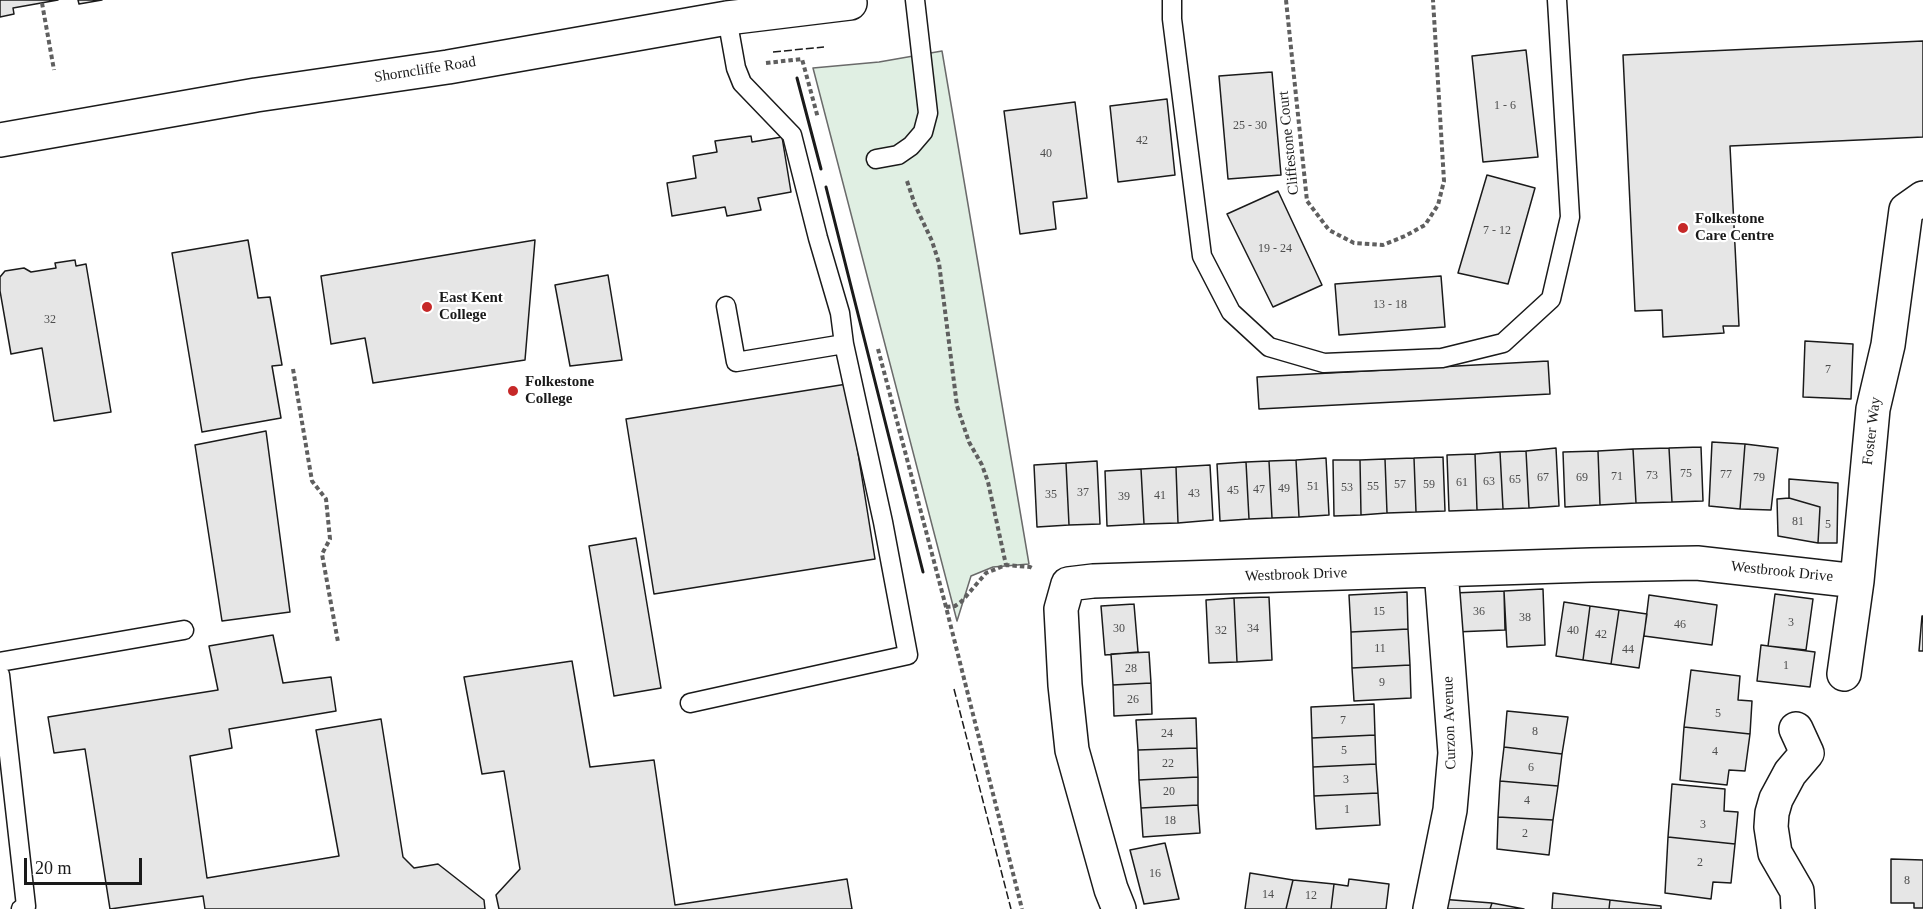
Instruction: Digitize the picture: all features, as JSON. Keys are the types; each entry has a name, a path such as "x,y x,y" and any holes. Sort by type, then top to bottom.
{"main road":[{"name":"Shorncliffe Road","path":"0,140 287,90 448,67 727,18 850,1"},
{"name":"Foster Way","path":"1844,674 1857,581 1873,409 1888,345 1906,210 1923,198"},
{"name":"Westbrook Drive","path":"1068,584 1093,581 1696,563 1857,581"},
{"name":"Curzon Avenue","path":"1430,909 1450,810 1455,753 1441,570"},
{"path":"1068,584 1061,609 1065,685 1072,750 1111,889 1119,909"},
{"path":"1796,729 1807,753 1790,773 1776,799 1771,827 1775,853 1797,891 1798,909"}],"lane":[{"path":"876,159 898,155 911,146 923,132 928,113 915,0"},
{"path":"1172,0 1172,19 1202,256 1231,312 1269,347 1324,363 1442,358 1503,343 1551,299 1570,217 1557,0"},
{"path":"690,703 908,655 883,522 844,344 840,313 792,135 742,83 736,68 727,18"},
{"path":"726,306 736,362 844,344"},
{"path":"0,662 184,630"},
{"path":"0,675 26,906 21,909"}],"path":[{"name":"Cliffestone Court","path":"1286,0 1307,201 1329,230 1354,243 1383,245 1425,225 1438,205 1444,181 1433,0"},
{"path":"42,3 54,70"},
{"path":"762,64 802,59 820,127"},
{"path":"898,155 915,205 933,241 939,263 957,406 969,442 982,465 988,482 1006,565"},
{"path":"877,344 1022,909"},
{"path":"293,369 312,482 326,499 330,539 322,554 338,642"},
{"path":"946,607 955,606 962,601 986,573 1006,565 1030,567 1068,584"}],"green space":[{"path":"942,51 1029,564 993,567 971,576 957,621 813,68 879,62"}],"building":[{"path":"0,0 58,0 13,8 14,14 0,17"},
{"path":"78,0 102,0 79,4"},
{"name":"Folkestone Care Centre","path":"1923,41 1923,137 1730,146 1739,326 1723,326 1724,333 1663,337 1662,310 1635,311 1623,55"},
{"path":"1526,50 1538,157 1483,162 1472,56"},
{"path":"1272,72 1281,175 1228,179 1219,76"},
{"path":"1167,99 1175,175 1118,182 1110,106"},
{"path":"1075,102 1087,198 1053,202 1056,229 1020,234 1004,111"},
{"path":"751,136 752,142 782,137 791,192 758,198 761,210 727,216 725,207 672,216 667,183 696,178 693,156 717,152 715,141"},
{"path":"1487,175 1535,188 1508,284 1458,273"},
{"path":"1278,191 1322,285 1273,307 1227,214"},
{"path":"248,240 258,298 270,297 282,365 272,366 281,418 202,432 172,253"},
{"name":"East Kent College","path":"535,240 525,360 373,383 365,338 331,344 321,276"},
{"path":"75,260 76,266 86,264 111,412 54,421 42,348 11,354 0,291 0,277 5,271 24,268 31,272 56,268 55,263"},
{"path":"608,275 622,360 570,366 555,285"},
{"path":"1441,276 1445,327 1339,335 1335,284"},
{"path":"1805,341 1853,344 1851,399 1803,397"},
{"path":"1548,361 1550,394 1259,409 1257,377"},
{"path":"847,384 875,559 654,594 626,419"},
{"path":"266,431 290,612 222,621 195,445"},
{"path":"1712,442 1745,444 1740,509 1709,506"},
{"path":"1745,444 1778,448 1771,510 1740,509"},
{"path":"1701,447 1703,501 1672,502 1669,448"},
{"path":"1556,448 1559,506 1529,508 1526,451"},
{"path":"1669,448 1672,502 1636,503 1633,449"},
{"path":"1633,449 1636,503 1600,505 1598,451"},
{"path":"1526,451 1529,508 1503,509 1500,452"},
{"path":"1598,451 1600,505 1565,507 1563,452"},
{"path":"1500,452 1503,509 1477,510 1475,454"},
{"path":"1475,454 1477,510 1449,511 1447,455"},
{"path":"1443,457 1445,511 1416,512 1414,458"},
{"path":"1326,458 1329,515 1299,517 1296,460"},
{"path":"1414,458 1416,512 1387,513 1385,459"},
{"path":"1385,459 1387,513 1361,515 1360,460"},
{"path":"1296,460 1299,517 1272,518 1269,461"},
{"path":"1333,460 1360,460 1361,515 1334,516"},
{"path":"1097,461 1100,524 1069,525 1066,463"},
{"path":"1269,461 1272,518 1249,519 1246,462"},
{"path":"1246,462 1249,519 1220,521 1217,464"},
{"path":"1066,463 1069,525 1037,527 1034,465"},
{"path":"1210,465 1213,520 1178,523 1176,467"},
{"path":"1176,467 1178,523 1144,524 1141,469"},
{"path":"1141,469 1144,524 1107,526 1105,471"},
{"path":"1789,479 1838,483 1837,543 1818,543 1820,507 1789,498"},
{"path":"1789,498 1820,507 1818,543 1778,536 1777,499"},
{"path":"636,538 661,688 614,696 589,546"},
{"path":"1543,589 1545,645 1507,647 1504,591"},
{"path":"1504,591 1505,630 1455,632 1453,593"},
{"path":"1407,592 1408,629 1351,632 1349,595"},
{"path":"1775,594 1813,599 1806,650 1768,646"},
{"path":"1649,595 1717,605 1712,645 1644,636"},
{"path":"1269,597 1272,660 1237,662 1234,598"},
{"path":"1234,598 1237,662 1209,663 1206,600"},
{"path":"1564,602 1590,606 1583,660 1556,656"},
{"path":"1134,604 1138,652 1105,655 1101,606"},
{"path":"1590,606 1619,610 1611,664 1583,660"},
{"path":"1619,610 1647,614 1639,668 1611,664"},
{"path":"1922,616 1923,651 1919,651"},
{"path":"1408,629 1410,665 1352,668 1351,632"},
{"path":"273,635 283,683 331,677 336,711 229,729 232,748 190,756 207,878 339,856 316,730 381,719 403,857 414,868 438,864 484,900 485,909 205,909 203,896 110,909 85,749 54,753 48,717 218,690 209,646"},
{"path":"1761,645 1815,652 1810,687 1757,681"},
{"path":"1149,652 1151,683 1113,685 1111,654"},
{"path":"572,661 590,767 654,760 675,905 847,879 852,909 499,909 496,895 520,869 504,771 482,774 464,677"},
{"path":"1410,665 1411,698 1354,701 1352,668"},
{"path":"1691,670 1740,676 1738,700 1752,701 1750,734 1684,727"},
{"path":"1151,683 1152,714 1114,716 1113,685"},
{"path":"1374,704 1375,735 1312,738 1311,707"},
{"path":"1507,711 1568,717 1562,754 1504,747"},
{"path":"1196,718 1197,748 1138,750 1136,720"},
{"path":"1684,727 1750,734 1745,771 1729,770 1727,785 1680,780"},
{"path":"1375,735 1376,764 1313,767 1312,738"},
{"path":"1504,747 1562,754 1558,786 1500,781"},
{"path":"1197,748 1198,777 1139,780 1138,750"},
{"path":"1376,764 1378,793 1314,796 1313,767"},
{"path":"1198,777 1198,805 1141,808 1139,780"},
{"path":"1500,781 1558,786 1553,820 1498,817"},
{"path":"1672,784 1725,789 1724,811 1738,812 1735,844 1668,837"},
{"path":"1378,793 1380,825 1316,829 1314,796"},
{"path":"1198,805 1200,833 1143,837 1141,808"},
{"path":"1498,817 1553,820 1549,855 1497,849"},
{"path":"1668,837 1735,844 1731,883 1713,882 1711,899 1665,893"},
{"path":"1165,843 1179,899 1144,904 1130,850"},
{"path":"1891,859 1923,860 1923,908 1914,908 1914,903 1891,903"},
{"path":"1250,873 1293,880 1286,909 1245,909"},
{"path":"1349,879 1389,884 1386,909 1331,909 1334,884 1348,886"},
{"path":"1293,880 1334,884 1331,909 1286,909"},
{"path":"1553,893 1610,900 1609,909 1552,909"},
{"path":"1440,899 1492,903 1490,909 1439,909"},
{"path":"1610,900 1661,906 1661,909 1609,909"},
{"path":"1492,903 1524,909 1490,909"}],"fence":[{"path":"773,52 824,47"},
{"path":"954,689 1011,909"}],"wall":[{"path":"797,78 821,169"},
{"path":"826,187 923,572"}],"place":[{"name":"Folkestone Care Centre","path":"1683,228"},
{"name":"East Kent College","path":"427,307"},
{"name":"Folkestone College","path":"513,391"}]}
